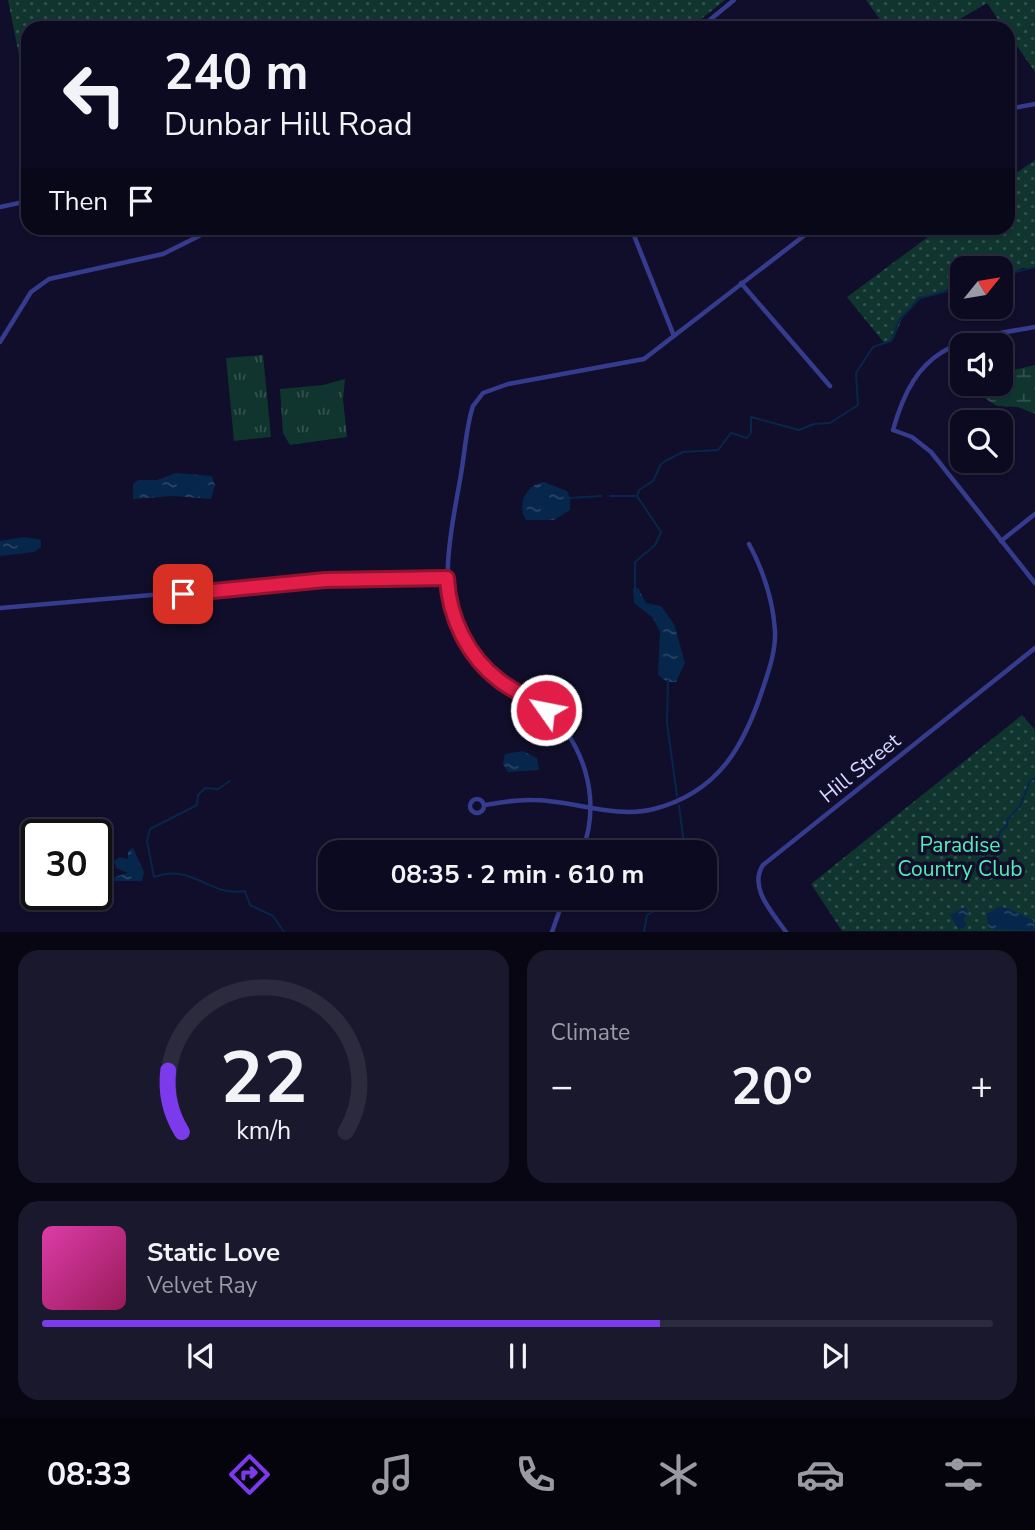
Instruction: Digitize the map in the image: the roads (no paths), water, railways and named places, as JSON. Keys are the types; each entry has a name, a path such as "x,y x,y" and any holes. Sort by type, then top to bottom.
{"street":[{"path":"708,21 734,0"},
{"path":"1015,108 1035,104"},
{"path":"1,207 21,203"},
{"path":"0,342 26,298 43,282 69,272 169,252 202,235"},
{"path":"634,235 674,336"},
{"path":"584,840 591,807 586,770 570,738 546,710 498,679 477,659 456,621 447,578 471,412 478,398 508,384 599,365 637,361 674,336 805,235"},
{"path":"741,283 830,386"},
{"path":"1035,327 956,343 935,355 919,372 901,403 893,430 912,437 931,452 1035,583"},
{"path":"1001,541 1035,514"},
{"path":"484,805 531,800 624,811 653,809 682,799 712,779 737,751 754,714 771,663 775,633 764,572 749,544"},
{"path":"0,608 325,580 447,578"},
{"name":"Hill Street","path":"786,932 761,894 758,880 763,865 1035,648"},
{"path":"552,932 560,910"}],"water":[{"path":"176,473 212,476 215,485 211,499 173,496 133,499 133,484 138,480 157,480"},
{"path":"544,482 567,491 570,510 554,520 526,520 522,508 525,496 533,487"},
{"path":"24,537 41,540 41,547 34,552 0,556 0,541"},
{"path":"638,588 646,603 661,606 674,624 685,663 676,682 667,682 658,675 660,632 653,618 634,603 633,589"},
{"path":"523,751 537,758 539,770 508,772 503,764 505,754"},
{"path":"133,848 144,872 142,881 112,881 112,878 128,873 116,868 114,861 119,857 128,859 128,851"},
{"path":"965,907 969,914 963,918 967,925 959,930 950,915"},
{"path":"998,907 1008,908 1033,920 1035,931 989,929 986,914"}],"waterway":[{"path":"1013,273 1035,267"},
{"path":"635,589 635,562 655,545 661,532 637,496 639,490 653,481 661,464 683,452 718,450 731,433 747,438 751,433 751,417 799,430 814,424 830,423 858,405 856,373 873,347 891,341 899,320 920,298 950,290"},
{"path":"570,498 601,496"},
{"path":"610,496 635,496"},
{"path":"668,680 667,723 677,796"},
{"path":"993,849 1001,831 1007,826 1007,820 1020,806 1030,781 1035,778"},
{"path":"230,781 218,789 205,788 198,795 197,805 150,829 147,841 154,877 180,874 232,892 245,891 250,905 273,916 284,932"},
{"path":"679,806 683,840"},
{"path":"644,932 647,915 656,910"}],"park label":[{"name":"Paradise Country Club","path":"960,857"}]}
